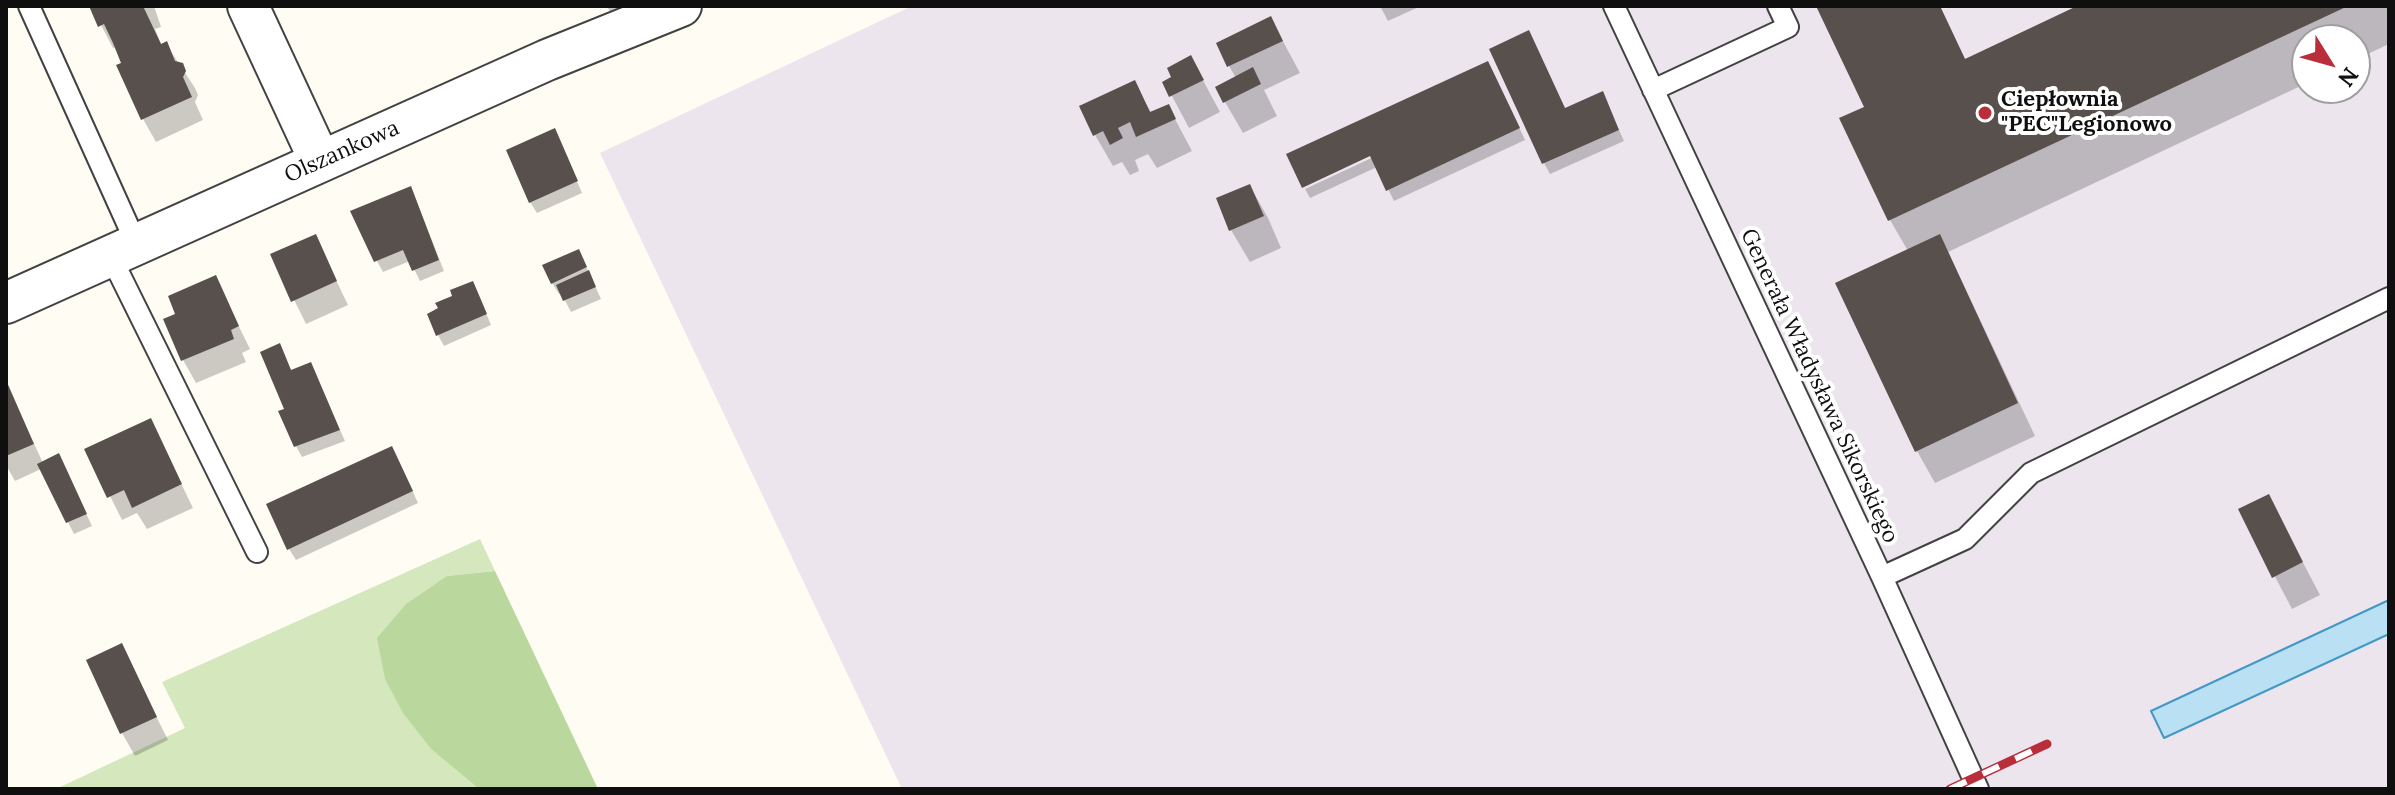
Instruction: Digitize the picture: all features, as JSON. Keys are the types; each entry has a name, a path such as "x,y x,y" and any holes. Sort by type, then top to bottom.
{"street":[{"path":"248,6 320,161"},
{"name":"Olszankowa","path":"6,303 547,60 681,6"}],"lane":[{"path":"29,6 123,249 257,552"},
{"name":"Generała Władysława Sikorskiego","path":"1614,6 1978,789"},
{"path":"1653,90 1788,27 1778,6"},
{"path":"1882,577 1965,539 2031,473 2389,298"}],"shaded area":[{"path":"912,6 2389,6 2389,789 902,789 600,153"}],"green space":[{"path":"480,539 495,571 447,576 432,750 479,789 56,789 185,728 162,682"},
{"path":"495,571 598,789 479,789 432,750 403,713 385,679 377,638 406,604 447,576"}],"water":[{"path":"2389,600 2389,634 2164,738 2151,711"}],"building":[{"path":"89,6 143,6 161,44 167,41 175,61 183,63 186,71 183,77 192,97 141,120 116,65 121,63 113,43 104,24 98,27"},
{"name":"Ciepłownia \"PEC\"Legionowo","path":"1816,6 1940,6 1965,59 2077,6 2348,6 2309,24 2291,24 2291,33 1888,221 1839,118 1864,107"},
{"path":"1271,16 1283,41 1227,67 1216,43"},
{"path":"1529,30 1565,108 1603,91 1619,130 1542,164 1489,49"},
{"path":"1191,55 1204,80 1169,97 1162,82 1171,77 1167,68"},
{"path":"1488,61 1520,128 1386,191 1370,156 1302,188 1286,154"},
{"path":"1253,67 1261,84 1223,103 1215,87"},
{"path":"1135,80 1150,112 1169,104 1176,119 1136,137 1130,122 1118,128 1123,138 1110,145 1103,131 1093,136 1079,106"},
{"path":"555,128 578,181 529,203 506,150"},
{"path":"1250,184 1264,216 1229,231 1216,198"},
{"path":"411,186 439,260 412,271 403,250 374,262 350,211"},
{"path":"316,234 337,281 291,302 270,254"},
{"path":"1940,234 2018,403 1915,452 1835,283"},
{"path":"579,249 587,267 551,284 542,265"},
{"path":"589,270 596,287 563,301 556,285"},
{"path":"216,275 239,326 231,330 234,339 181,361 163,319 175,314 168,296"},
{"path":"473,281 487,314 436,336 427,314 438,308 435,303 452,296 450,290"},
{"path":"280,343 291,370 311,362 340,430 294,447 278,411 284,409 260,352"},
{"path":"6,380 34,444 6,456"},
{"path":"151,418 182,484 132,508 124,490 107,498 84,449"},
{"path":"392,446 413,491 287,550 266,504"},
{"path":"59,453 87,514 66,523 37,464"},
{"path":"2269,494 2303,562 2272,578 2238,509"},
{"path":"122,643 157,717 120,734 86,660"}],"railway":[{"path":"1950,789 2047,744"}],"place":[{"name":"Ciepłownia \"PEC\"Legionowo","path":"1985,113"}]}
